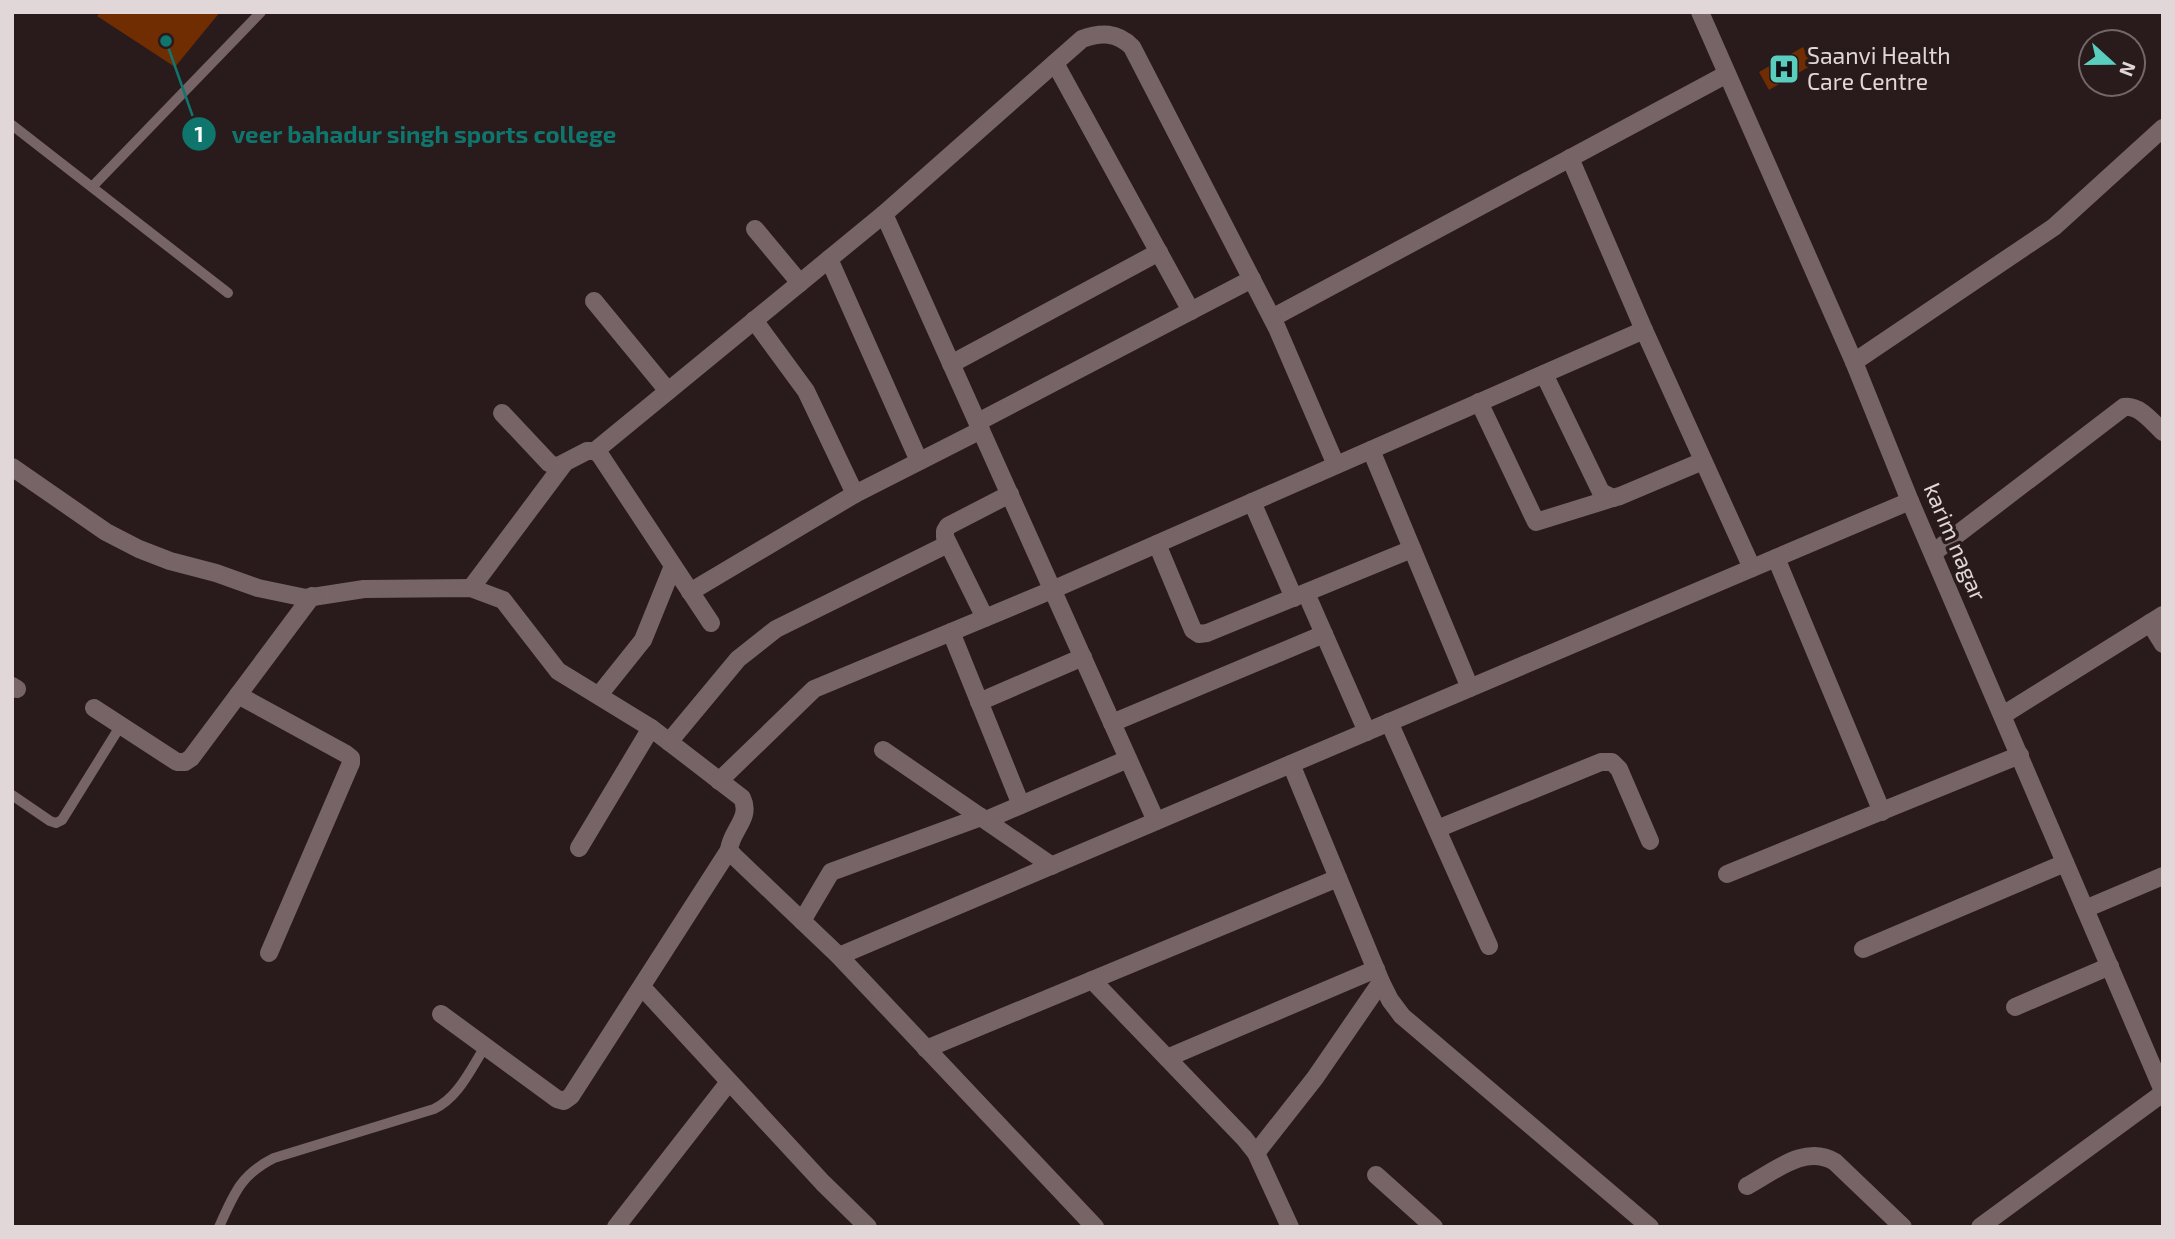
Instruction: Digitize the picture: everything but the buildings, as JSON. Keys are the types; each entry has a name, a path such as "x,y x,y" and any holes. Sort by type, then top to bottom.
{"street":[{"name":"karim nagar","path":"1700,12 1854,362 1910,501 2163,1092"},
{"path":"502,413 549,463 556,467 587,451 595,451 884,214 1082,38 1114,35 1124,39 1132,47 1272,318 1336,465"},
{"path":"1055,63 1191,311"},
{"path":"1272,318 1727,74"},
{"path":"1854,362 2054,227 2163,128"},
{"path":"1570,158 1644,330 1752,568"},
{"path":"884,214 1156,821"},
{"path":"755,229 800,283"},
{"path":"951,364 1158,252"},
{"path":"829,259 919,461"},
{"path":"690,592 855,494 1251,279"},
{"path":"594,301 668,391"},
{"path":"754,320 806,391 855,494"},
{"path":"719,781 814,689 1052,590 1644,330"},
{"path":"1544,373 1601,492 1613,498"},
{"path":"1479,402 1536,522 1613,498 1703,461"},
{"path":"1933,553 2124,407 2132,406 2163,432"},
{"path":"1371,450 1470,688"},
{"path":"595,451 711,623"},
{"path":"471,588 563,464"},
{"path":"12,467 106,532 139,550 258,587 306,598 364,589 471,588 503,600 558,671 651,728 742,798 746,806 745,816 730,842 729,850 571,1096 564,1101 557,1099 441,1014"},
{"path":"985,618 948,544 945,531 948,526 1010,494"},
{"path":"839,956 1910,501"},
{"path":"1252,502 1300,595 1324,634 1367,732"},
{"path":"669,742 738,659 776,629 948,544"},
{"path":"1157,544 1194,630 1199,634 1412,549"},
{"path":"1776,558 1882,812"},
{"path":"599,695 643,640 673,566"},
{"path":"94,708 177,762 185,762 191,758 312,596"},
{"path":"2003,715 2156,619 2163,644"},
{"path":"951,632 1021,805"},
{"path":"1112,723 1324,634"},
{"path":"979,702 1083,657"},
{"path":"238,695 351,758 351,764 269,953"},
{"path":"1389,722 1489,946"},
{"path":"579,848 651,728"},
{"path":"883,750 1052,866"},
{"path":"1727,874 2020,755"},
{"path":"802,921 831,872 1021,805 1128,758"},
{"path":"1437,829 1601,762 1612,762 1619,769 1650,841"},
{"path":"1291,764 1390,1000 1417,1031 1649,1227"},
{"path":"729,850 839,956 1095,1227"},
{"path":"1863,949 2065,863"},
{"path":"2085,909 2163,876"},
{"path":"926,1049 1338,878"},
{"path":"2015,1007 2110,967"},
{"path":"1167,1058 1378,975"},
{"path":"1256,1153 1315,1079 1378,975"},
{"path":"1092,980 1256,1153 1290,1227"},
{"path":"642,987 868,1227"},
{"path":"615,1227 729,1082"},
{"path":"1980,1227 2163,1092"},
{"path":"1747,1186 1801,1157 1812,1154 1824,1156 1835,1162 1903,1227"},
{"path":"1376,1175 1434,1227"}],"lane":[{"path":"92,187 261,12"},
{"path":"12,125 228,293"},
{"path":"12,795 50,821 62,820 121,725"},
{"path":"219,1227 236,1190 245,1177 259,1166 274,1158 445,1104 485,1046"}],"place":[{"name":"veer bahadur singh sports college","path":"166,41"},
{"name":"Saanvi Health Care Centre","path":"1784,69"}]}
